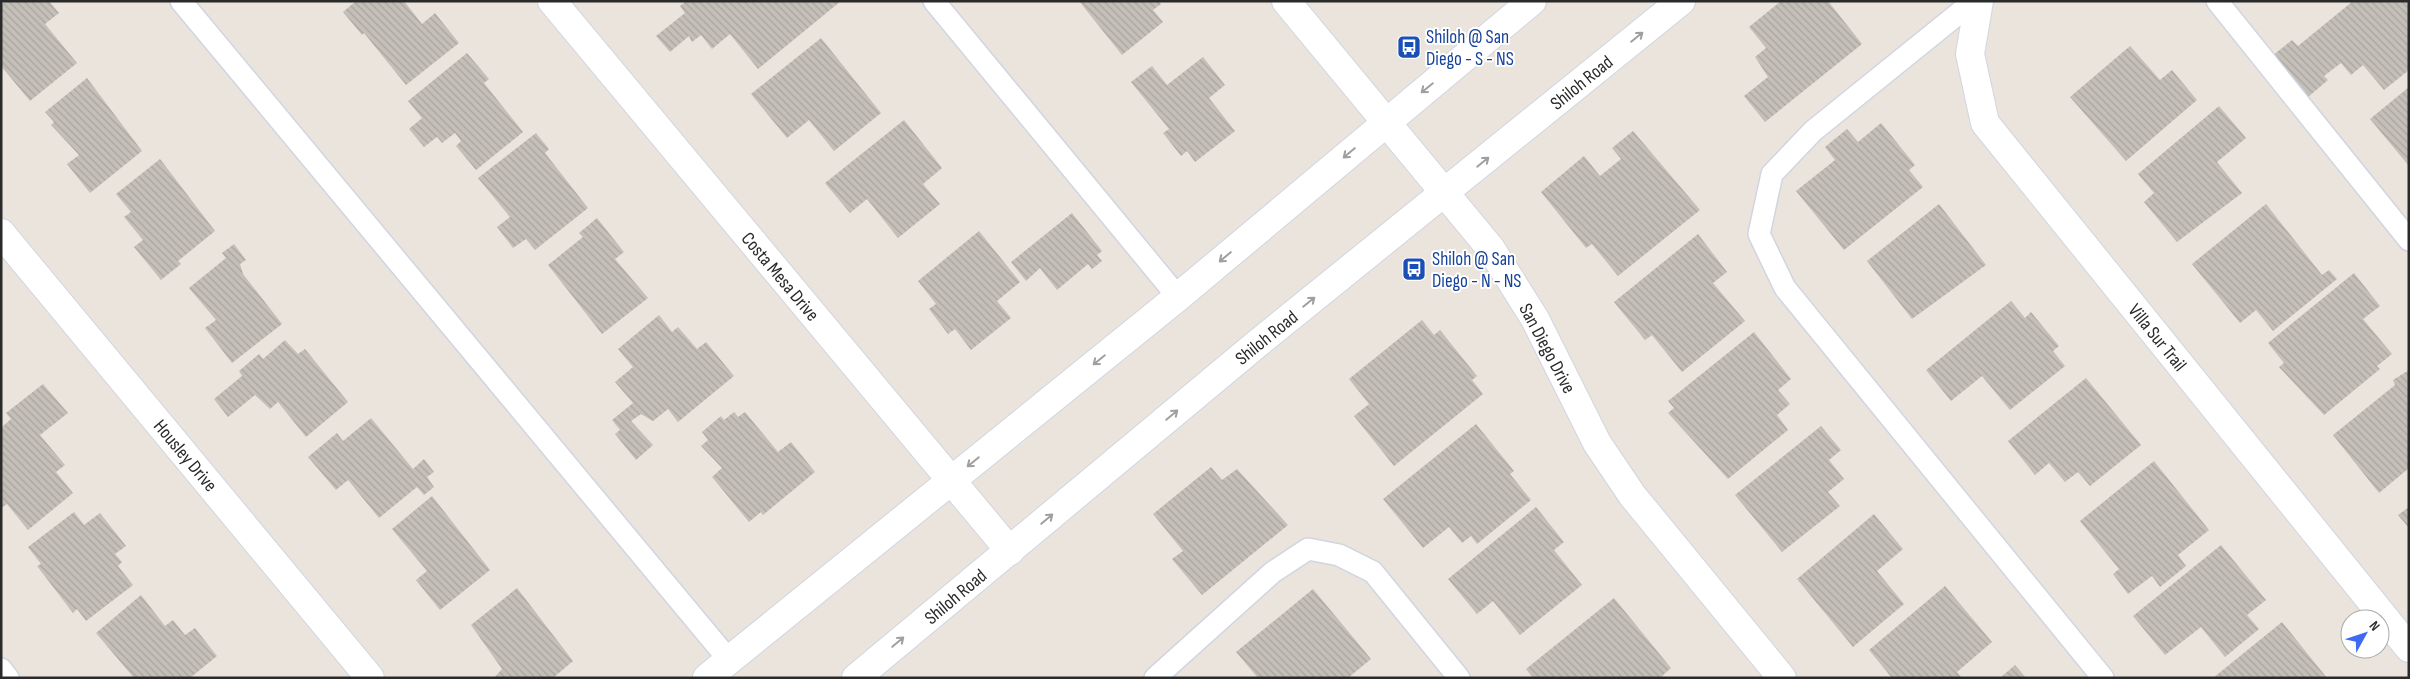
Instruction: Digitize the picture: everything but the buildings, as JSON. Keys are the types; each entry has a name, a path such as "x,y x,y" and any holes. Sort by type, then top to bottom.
{"street":[{"name":"Costa Mesa Drive","path":"552,1 1010,551"},
{"name":"San Diego Drive","path":"1286,1 1491,249 1535,319 1596,443 1632,495 1782,678"},
{"path":"707,678 1178,297 1532,1"},
{"name":"Shiloh Road","path":"856,678 1258,343 1681,1"},
{"name":"Villa Sur Trail","path":"1979,1 1970,54 1985,122 2409,648"},
{"name":"Housley Drive","path":"1,233 370,678"}],"lane":[{"path":"181,1 729,660"},
{"path":"934,1 1178,297"},
{"path":"1974,1 1813,131 1772,174 1759,234 1785,288 2103,678"},
{"path":"2217,1 2409,240"},
{"path":"1155,678 1273,572 1308,549 1339,555 1373,572 1459,678"},
{"path":"1,669 8,678"}],"place":[{"name":"Shiloh @ San Diego - S - NS","path":"1409,47"},
{"name":"Shiloh @ San Diego - N - NS","path":"1414,269"}]}
